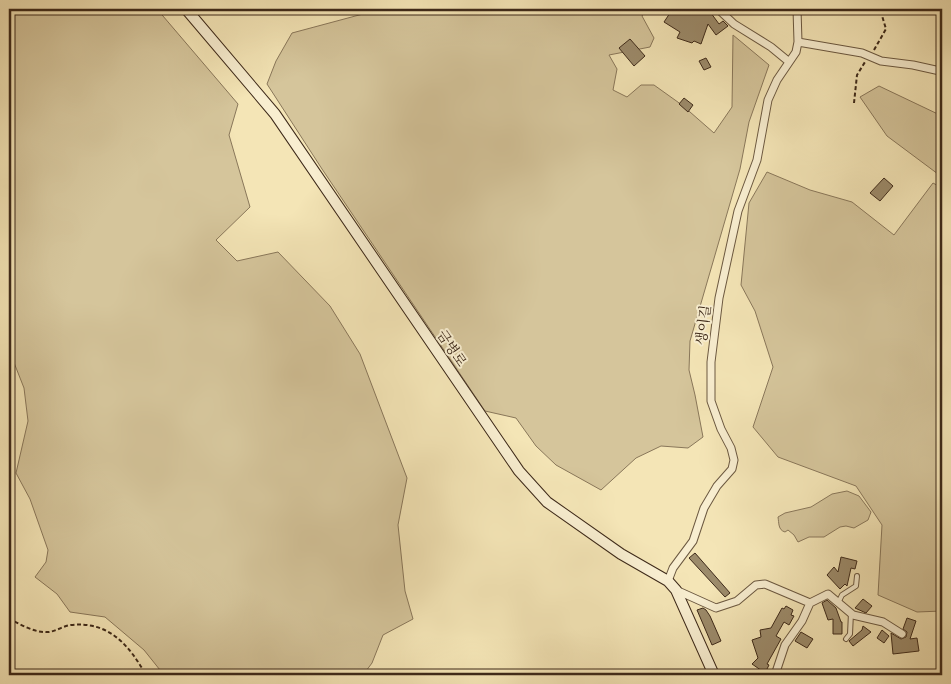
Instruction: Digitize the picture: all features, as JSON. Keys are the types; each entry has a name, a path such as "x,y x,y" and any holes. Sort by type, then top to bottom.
{"street":[{"name":"금병로","path":"186,9 275,114 519,471 548,502 621,554 668,581 676,590 714,675"},
{"path":"718,9 734,24 771,47 788,61"},
{"name":"생이길","path":"668,581 673,568 693,541 704,508 717,486 732,469 734,460 731,448 721,429 711,401 711,362 719,298 738,211 757,160 768,100 788,61 796,52 798,42 797,9"},
{"path":"798,42 862,53 881,61 913,64 942,73"},
{"path":"676,590 716,608 737,601 756,585 765,584 810,603"},
{"path":"775,675 785,645 802,621 810,603 828,594 851,614 866,620 883,622 902,634"}],"lane":[{"path":"838,603 842,595 856,586 858,576"},
{"path":"846,639 850,634 851,614"}],"path":[{"path":"854,103 857,75 886,29 880,9"},
{"path":"9,619 32,630 45,632 81,624 108,631 117,637 129,650 146,675"}],"shaded area":[{"path":"9,9 157,9 238,104 229,135 250,207 216,240 237,261 278,252 330,306 360,354 407,478 398,525 405,591 413,619 383,635 372,663 363,675 164,675 144,650 105,617 70,612 57,594 35,577 46,562 48,550 30,499 16,473 28,421 24,388 9,350"},
{"path":"397,9 646,9 642,16 654,38 650,47 609,55 617,69 613,90 627,97 641,85 654,85 682,105 714,133 732,107 733,35 769,65 749,122 740,169 690,341 689,370 703,437 688,448 661,446 636,458 601,490 556,465 536,446 516,418 485,411 322,169 267,84 276,61 292,33 374,11"},
{"path":"879,86 942,116 942,177 887,136 860,97"},
{"path":"767,172 810,190 852,202 894,235 933,183 942,188 942,611 917,612 878,595 882,525 856,486 778,457 753,427 773,367 755,311 741,285 749,203"},
{"path":"847,491 859,496 871,512 868,520 854,528 840,527 824,537 809,537 798,542 788,530 785,532 780,528 778,517 785,513 811,507 832,494"}],"building":[{"path":"663,9 708,9 719,24 723,21 728,26 716,35 708,24 701,44 694,41 692,43 677,38 680,32 664,22 670,13"},
{"path":"630,39 645,56 634,66 619,48"},
{"path":"706,58 711,67 704,70 699,61"},
{"path":"684,98 693,105 688,112 679,104"},
{"path":"884,178 893,186 880,201 870,193"},
{"path":"695,553 730,593 725,597 689,558"},
{"path":"841,557 857,561 855,569 851,568 847,586 845,584 840,589 827,575 834,567 838,572"},
{"path":"863,599 872,606 866,613 855,608"},
{"path":"827,600 836,608 842,622 842,634 833,634 833,619 828,620 822,603"},
{"path":"786,606 793,610 791,615 794,616 789,625 784,622 776,636 781,639 767,664 769,665 765,673 752,664 758,658 752,640 761,637 760,630 771,628 782,608 784,609"},
{"path":"703,608 710,616 721,641 712,645 697,610"},
{"path":"907,618 916,621 910,639 917,638 919,651 893,654 891,633 901,639 906,637 907,632 903,629"},
{"path":"863,626 871,632 853,646 849,641 862,630"},
{"path":"882,630 889,636 884,643 877,638"},
{"path":"801,632 813,639 807,648 795,641"}]}
